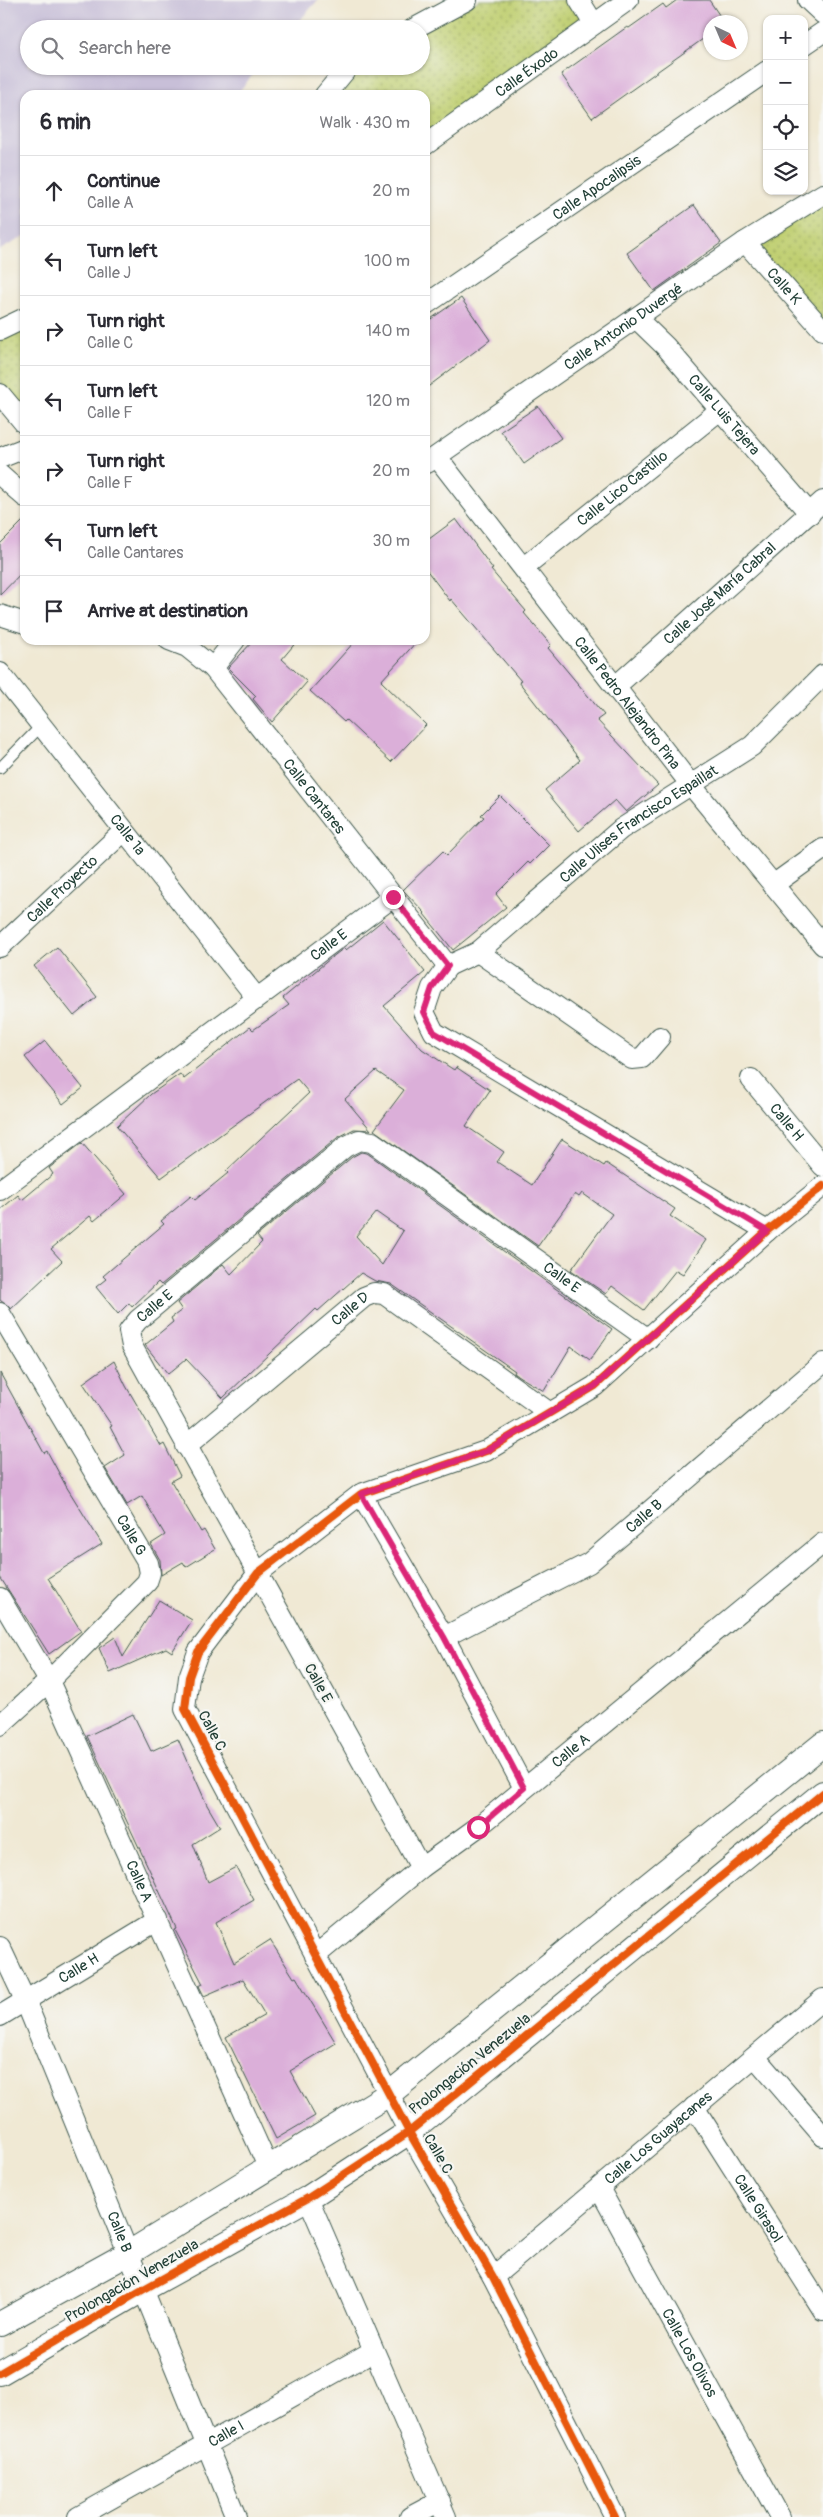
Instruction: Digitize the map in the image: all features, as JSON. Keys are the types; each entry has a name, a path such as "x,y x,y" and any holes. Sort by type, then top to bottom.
{"street":[{"path":"430,20 467,0"},
{"path":"579,0 594,24"},
{"name":"Calle Éxodo","path":"430,141 628,0"},
{"path":"808,0 823,14"},
{"path":"808,42 823,32"},
{"name":"Calle Apocalipsis","path":"430,297 763,74"},
{"path":"329,90 342,75"},
{"name":"Calle Antonio Duvergé","path":"431,461 746,242 823,194"},
{"name":"Calle K","path":"746,242 823,330"},
{"name":"Calle Luis Tejera","path":"636,318 666,347 720,410 816,507"},
{"path":"0,330 20,320"},
{"path":"0,394 20,418"},
{"name":"Calle Lico Castillo","path":"524,567 720,410"},
{"path":"0,458 20,450"},
{"name":"Calle Pedro Alejandro Pina","path":"431,461 524,567 691,785 823,944"},
{"path":"0,475 20,493"},
{"name":"Calle José María Cabral","path":"616,686 816,507"},
{"path":"0,615 20,621"},
{"name":"Calle Cantares","path":"182,645 213,668 448,966"},
{"path":"213,668 231,645"},
{"name":"Calle 1a","path":"0,673 256,997"},
{"name":"Calle Ulises Francisco Espaillat","path":"448,966 478,952 621,830 752,746 823,675"},
{"name":"Calle Proyecto","path":"0,947 124,830"},
{"path":"773,885 823,849"},
{"name":"Calle E","path":"0,1190 256,997 393,897"},
{"path":"478,952 632,1059 642,1058 660,1037"},
{"path":"448,966 432,988 424,1012 434,1032 767,1231"},
{"name":"Calle H","path":"751,1079 823,1166"},
{"name":"Calle E","path":"421,1868 186,1446 132,1346 129,1331 138,1320 338,1153 359,1140 372,1142 648,1339"},
{"name":"Calle C","path":"615,2517 493,2277 409,2132 184,1709 189,1677 198,1652 258,1573 361,1494 486,1451 595,1386 767,1231 823,1186"},
{"name":"Calle D","path":"186,1446 364,1297 374,1293 384,1294 550,1413"},
{"name":"Calle G","path":"0,1313 148,1563 150,1572 148,1582 49,1681 0,1725"},
{"name":"Calle B","path":"444,1637 588,1563 823,1363"},
{"path":"361,1494 444,1637 524,1788"},
{"name":"Calle A","path":"315,1956 421,1868 478,1827 823,1543"},
{"name":"Calle A","path":"0,1598 49,1681 269,2170"},
{"name":"Prolongación Venezuela","path":"0,2324 129,2253 269,2170 390,2094 823,1744"},
{"name":"Prolongación Venezuela","path":"0,2373 144,2289 308,2198 409,2132 823,1793"},
{"name":"Calle H","path":"0,2016 158,1920"},
{"name":"Calle B","path":"0,1947 26,2000 236,2517"},
{"name":"Calle Los Guayacanes","path":"493,2277 756,2057 823,1998"},
{"path":"756,2057 823,2136"},
{"name":"Calle Girasol","path":"694,2107 823,2310"},
{"name":"Calle Los Olivos","path":"599,2188 780,2517"},
{"path":"308,2198 443,2509 410,2517"},
{"name":"Calle I","path":"78,2517 373,2351"}],"lane":[{"path":"0,768 42,726"}],"shaded area":[{"path":"0,0 318,0 300,20 20,20 20,75 253,75 240,90 20,90 20,239 0,250"}],"green space":[{"path":"480,0 574,0 588,23 430,136 430,90 339,90 350,75 430,75 430,26"},
{"path":"823,200 823,322 755,244"},
{"path":"20,324 20,412 0,390 0,334"}],"building":[{"path":"677,0 709,0 719,15 703,15 703,39 592,118 561,74 663,4 666,8"},
{"path":"694,205 721,243 654,291 627,253"},
{"path":"461,298 490,340 430,385 430,320"},
{"path":"538,406 561,438 524,464 501,431"},
{"path":"456,519 493,569 491,570 526,611 524,613 551,645 548,648 604,715 597,720 658,785 626,812 615,800 579,831 545,790 580,760 519,682 521,681 451,599 450,601 430,575 430,538"},
{"path":"20,524 20,574 0,595 0,544"},
{"path":"249,645 294,645 282,659 307,682 272,722 253,699 256,696 228,668"},
{"path":"351,645 413,645 381,681 426,725 391,762 346,720 344,722 310,691"},
{"path":"500,796 549,845 530,864 528,862 496,894 506,907 453,950 425,913 403,890 443,851 447,855 484,817 481,815"},
{"path":"383,920 425,972 384,1006 422,1049 454,1070 456,1067 490,1090 466,1126 504,1152 497,1162 532,1185 562,1139 604,1166 606,1163 675,1209 670,1216 706,1240 683,1274 676,1270 644,1310 612,1286 606,1294 571,1270 612,1214 582,1193 579,1197 575,1194 538,1246 374,1130 404,1090 376,1071 345,1099 371,1130 354,1129 337,1138 161,1285 158,1282 132,1307 129,1303 118,1314 96,1287 106,1279 103,1276 164,1224 161,1221 191,1196 195,1200 228,1173 226,1171 309,1093 297,1079 161,1178 117,1126 151,1094 180,1074 184,1079 250,1027 253,1030 289,1005 283,998 331,958 344,948 346,950"},
{"path":"57,947 97,997 74,1016 34,966"},
{"path":"45,1041 83,1088 63,1104 25,1057"},
{"path":"82,1143 126,1194 94,1221 90,1216 51,1249 62,1261 11,1309 0,1300 0,1210 18,1195 22,1200 53,1174 49,1168"},
{"path":"361,1152 367,1153 612,1329 590,1360 571,1346 544,1391 514,1373 515,1371 391,1284 375,1281 361,1273 318,1311 316,1309 223,1398 186,1359 168,1374 145,1345 173,1322 171,1318 182,1310 177,1303 223,1264 231,1274 262,1242 257,1236 352,1157","holes":["376,1212 403,1231 382,1265 356,1236"]},
{"path":"114,1361 126,1386 161,1446 164,1444 180,1476 171,1481 201,1532 204,1530 215,1549 186,1567 183,1562 161,1575 160,1560 151,1544 165,1535 142,1496 127,1505 105,1468 125,1455 110,1427 112,1426 83,1383"},
{"path":"0,1373 44,1453 47,1451 102,1544 48,1578 81,1631 49,1654 0,1577"},
{"path":"159,1600 192,1620 172,1652 166,1648 110,1673 99,1648 115,1637 123,1657"},
{"path":"133,1714 151,1751 178,1739 207,1805 220,1827 193,1844 208,1882 236,1867 254,1900 216,1922 234,1963 270,1940 294,1978 296,1977 336,2043 290,2071 315,2116 276,2139 226,2037 265,2015 243,1979 204,1996 199,1986 203,1984 175,1930 177,1929 87,1736"}],"cycle path":[{"path":"615,2517 493,2277 409,2132 185,1709 189,1677 198,1652 258,1573 361,1494 486,1451 595,1386 767,1231 823,1186"},
{"path":"0,2373 144,2289 308,2198 409,2132 823,1793"}],"route":[{"path":"393,897 448,966 432,988 424,1012 434,1032 767,1231 595,1386 486,1451 361,1494 444,1637 524,1788 478,1827"}]}
